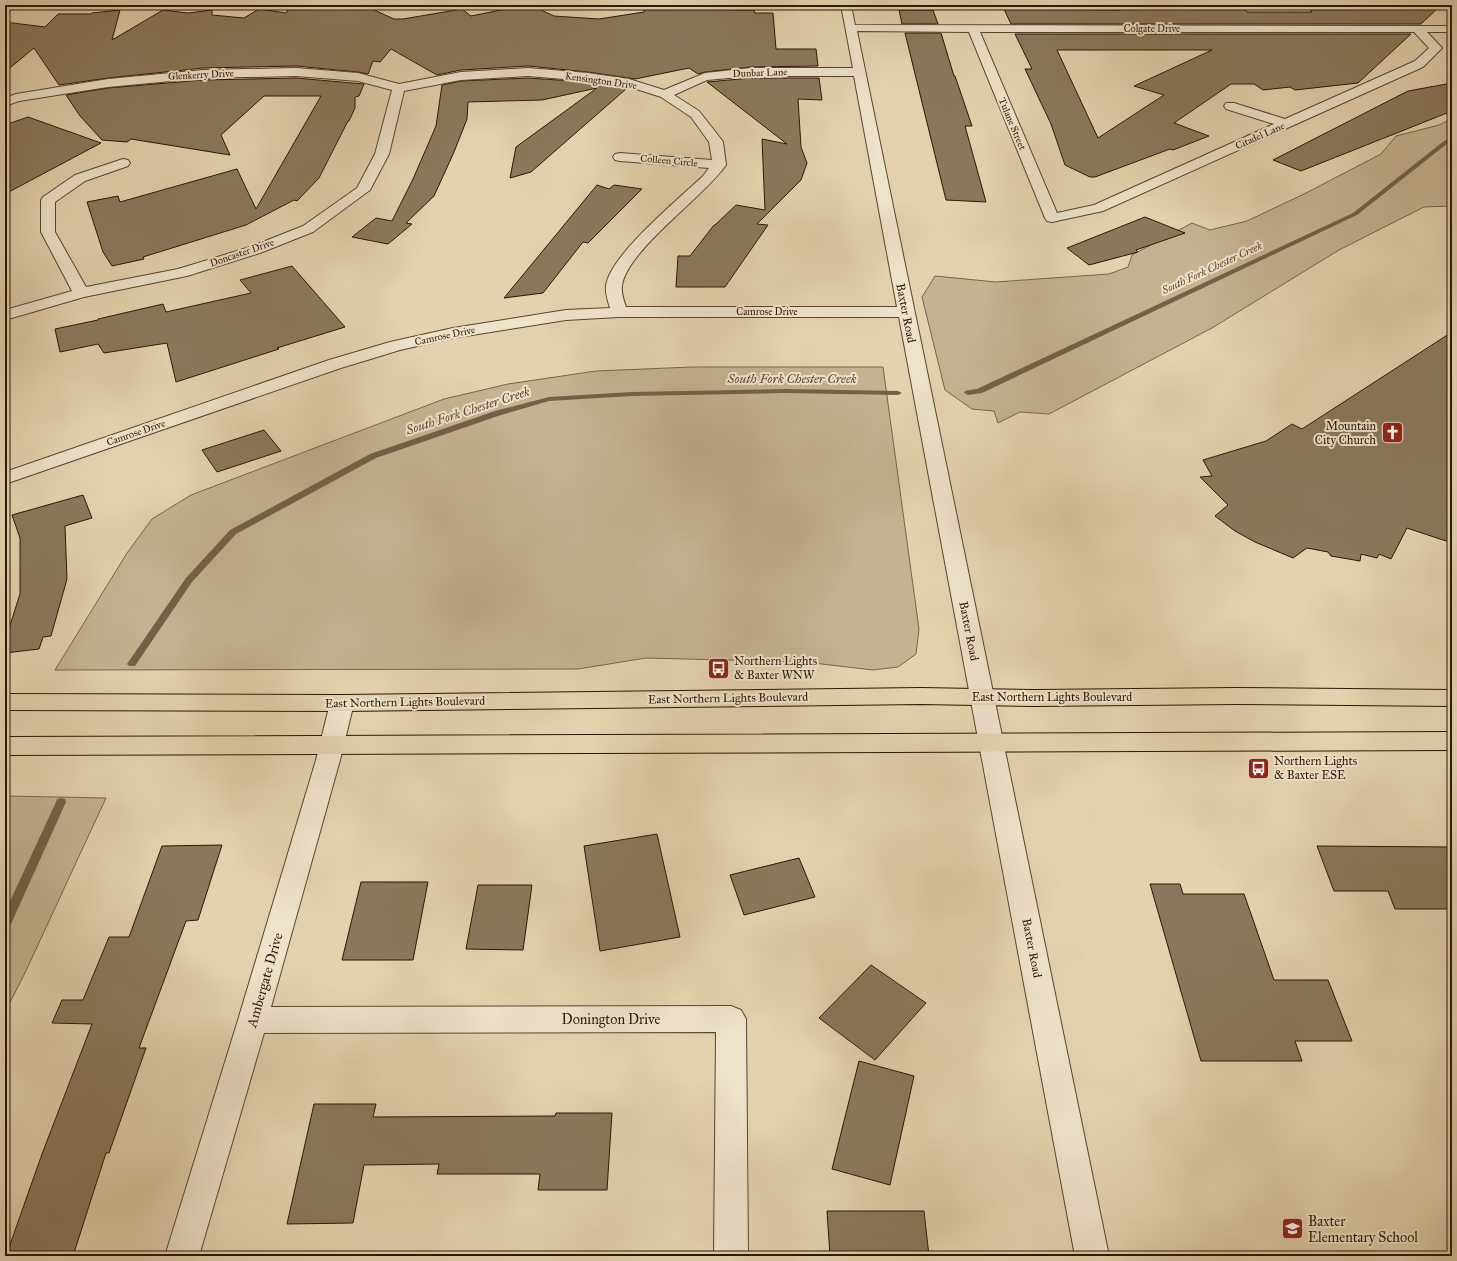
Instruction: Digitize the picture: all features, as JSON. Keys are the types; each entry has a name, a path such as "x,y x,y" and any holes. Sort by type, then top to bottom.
{"main road":[{"name":"East Northern Lights Boulevard","path":"5,702 342,703 739,698 1244,696 1452,698"},
{"path":"5,746 1452,741"}],"street":[{"name":"Baxter Road","path":"846,5 1092,1256"},
{"name":"Colgate Drive","path":"851,28 1452,29"},
{"name":"Tulane Street","path":"973,29 1052,218"},
{"name":"Citadel Lane","path":"1052,218 1098,208 1419,64 1436,48 1417,29"},
{"name":"Glenkerry Drive","path":"10,97 108,83 211,74 296,72 358,77 398,88"},
{"name":"Kensington Drive","path":"398,88 462,76 528,72 588,77 629,83 665,94 695,114 716,142 719,165"},
{"name":"Dunbar Lane","path":"665,94 705,77 750,72 860,72"},
{"name":"Doncaster Drive","path":"5,315 82,293 181,273 255,250 308,229 363,190 382,154 398,88"},
{"path":"1230,106 1287,124"},
{"name":"Colleen Circle","path":"620,157 719,165"},
{"path":"82,293 48,232 48,200 80,178 123,163"},
{"path":"619,312 614,286 618,272 630,254 708,179 719,165"},
{"name":"Camrose Drive","path":"5,478 335,364 396,346 453,333 566,315 619,312 906,312"},
{"name":"Ambergate Drive","path":"182,1256 253,1020 332,745 342,703"},
{"name":"Donington Drive","path":"253,1020 731,1019 731,1256"}],"shaded area":[{"path":"1040,5 1118,5 1119,16"},
{"path":"1452,119 1452,206 1424,207 1339,250 1212,328 1049,414 1020,412 998,423 994,411 972,409 945,390 922,297 935,276 996,282 1109,274 1128,267 1132,255 1192,223 1210,230 1247,221 1306,193 1381,154 1396,136 1439,125"},
{"path":"692,367 883,367 919,629 916,654 898,667 873,670 805,662 646,658 578,669 55,670 127,553 152,519 191,495 444,399 508,384 596,371"},
{"path":"5,796 106,798 24,975 5,1012"}],"building":[{"path":"291,5 363,5 394,19 403,19 462,9 471,16 526,5 530,5 554,16 599,19 644,12 645,9 754,10 755,13 773,13 776,49 816,49 818,66 751,67 698,74 689,68 635,79 588,72 528,66 461,70 437,75 391,49 380,62 373,61 368,74 296,66 203,68 108,78 59,85 34,48 5,72 5,22 45,27 58,14 91,14 120,10 112,40 163,10 188,13 212,10 212,15 244,18 259,9 286,13"},
{"path":"1118,6 1243,7 1247,12 1312,12 1308,7 1438,8 1421,24 1011,24 1004,9 1120,10"},
{"path":"899,10 933,10 938,24 902,24"},
{"path":"905,33 941,33 954,76 972,126 965,126 986,202 946,200"},
{"path":"1015,34 1411,34 1358,83 1295,90 1290,87 1263,90 1254,84 1231,84 1174,123 1209,136 1095,177 1090,177 1065,165 1051,124 1025,69 1032,69","holes":["1057,50 1212,50 1134,86 1164,95 1098,138"]},
{"path":"296,78 364,84 359,96 355,97 355,108 319,178 297,201 294,200 246,225 143,257 144,259 112,266 103,252 87,202 118,196 120,202 237,169 256,209 321,96 264,96 221,135 230,155 131,139 127,142 102,140 80,116 66,95 108,88 203,80"},
{"path":"528,78 588,82 624,87 626,89 531,172 510,178 516,147 597,88 542,100 468,102 467,119 434,196 406,223 412,224 388,244 352,237 376,218 392,221 413,179 436,126 442,85 461,81"},
{"path":"751,78 819,78 822,100 798,99 801,147 807,163 801,180 757,224 768,225 725,287 676,287 678,256 690,256 714,225 736,205 765,210 762,139 787,144 707,82"},
{"path":"1452,83 1452,111 1301,171 1273,160 1408,91"},
{"path":"28,117 101,143 5,194 5,125"},
{"path":"597,185 609,189 614,185 642,189 588,243 583,242 543,293 504,298"},
{"path":"1145,217 1185,233 1136,250 1138,252 1089,265 1067,248"},
{"path":"292,266 345,327 176,382 167,343 104,353 98,344 60,352 55,329 163,304 166,312 251,293 240,280"},
{"name":"Mountain City Church","path":"1452,332 1452,543 1407,528 1391,559 1379,554 1377,558 1361,554 1360,561 1331,556 1328,552 1307,548 1293,558 1255,542 1235,531 1215,516 1228,505 1200,477 1212,476 1203,460 1266,441 1292,424 1302,429"},
{"path":"264,430 281,451 217,472 202,450"},
{"path":"83,495 92,518 65,526 67,579 51,636 43,637 39,649 5,653 5,641 20,594 20,538 12,515"},
{"path":"657,834 680,937 600,951 584,846"},
{"path":"222,845 198,920 186,921 139,1048 146,1048 109,1153 106,1153 73,1256 6,1256 42,1154 92,1024 52,1023 62,1000 83,1000 109,937 129,937 162,846"},
{"path":"1317,846 1452,847 1452,909 1395,909 1388,891 1334,891"},
{"path":"799,858 815,897 744,915 730,875"},
{"path":"361,882 428,882 413,960 342,960"},
{"path":"1150,884 1180,884 1183,894 1244,894 1274,980 1328,980 1352,1041 1295,1041 1302,1061 1201,1061"},
{"path":"478,885 532,885 523,950 466,949"},
{"path":"871,965 926,1003 875,1060 819,1018"},
{"path":"859,1061 914,1076 890,1185 832,1169"},
{"path":"314,1104 376,1104 373,1117 555,1116 556,1113 612,1113 607,1190 538,1190 540,1174 437,1174 439,1164 364,1165 353,1223 287,1224"},
{"path":"827,1211 924,1211 929,1256 830,1256"}],"waterway":[{"name":"South Fork Chester Creek","path":"968,393 979,391 1355,214 1446,142 1452,140"},
{"name":"South Fork Chester Creek","path":"132,664 189,580 233,532 373,456 498,413 549,399 632,394 786,391 898,393"},
{"name":"South Fork Chester Creek","path":"5,924 61,802"}],"place":[{"name":"Mountain City Church","path":"1392,433"},
{"name":"Northern Lights & Baxter WNW","path":"718,668"},
{"name":"Northern Lights & Baxter ESE","path":"1258,768"},
{"name":"Baxter Elementary School","path":"1293,1229"}]}
